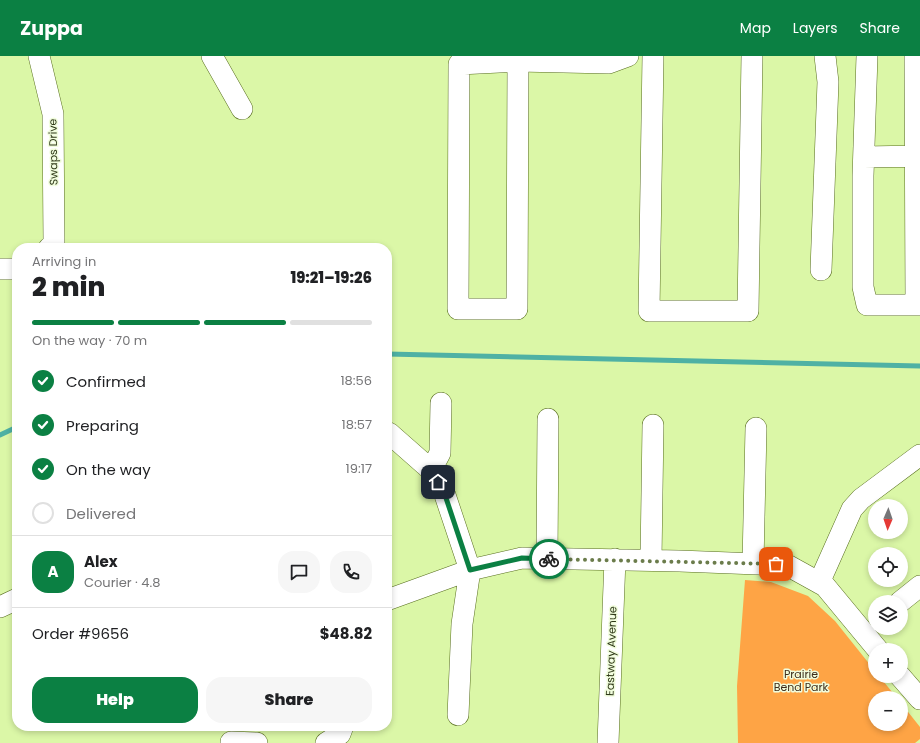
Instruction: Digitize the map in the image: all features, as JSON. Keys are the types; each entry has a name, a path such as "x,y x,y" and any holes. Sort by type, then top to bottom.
{"street":[{"name":"Swaps Drive","path":"39,56 53,114 54,243"},
{"path":"212,56 242,109"},
{"path":"518,61 517,309 458,309 459,64 518,61 609,63 628,56"},
{"path":"653,56 649,311 748,311 752,56"},
{"path":"821,270 828,82 825,56"},
{"path":"867,56 864,157 863,287 867,305 918,305 916,56"},
{"path":"864,157 917,156"},
{"path":"0,269 12,269"},
{"path":"431,470 440,453 441,403"},
{"path":"547,558 548,419"},
{"path":"651,560 653,425"},
{"path":"753,563 756,428"},
{"path":"392,435 431,470 445,495 470,570 462,624 458,715"},
{"path":"819,583 852,509 861,499 920,456"},
{"path":"392,595 470,570 522,558 615,559 787,565 825,586 868,626"},
{"name":"Eastway Avenue","path":"608,743 615,559"},
{"path":"908,596 920,586"},
{"path":"0,607 12,601"},
{"path":"906,683 920,699"},
{"path":"326,743 340,734 341,731"},
{"path":"231,742 257,743"}],"green space":[{"name":"Prairie Bend Park","path":"745,580 771,582 808,596 835,621 868,662 868,683 885,683 891,691 868,691 868,731 908,731 908,712 920,727 920,739 915,743 738,743 737,686"}],"waterway":[{"path":"392,354 920,366"},
{"path":"0,435 12,429"}],"way so far":[{"path":"549,559 679,560 776,564"}],"route":[{"path":"438,482 445,495 470,570 522,558 549,559"}]}
